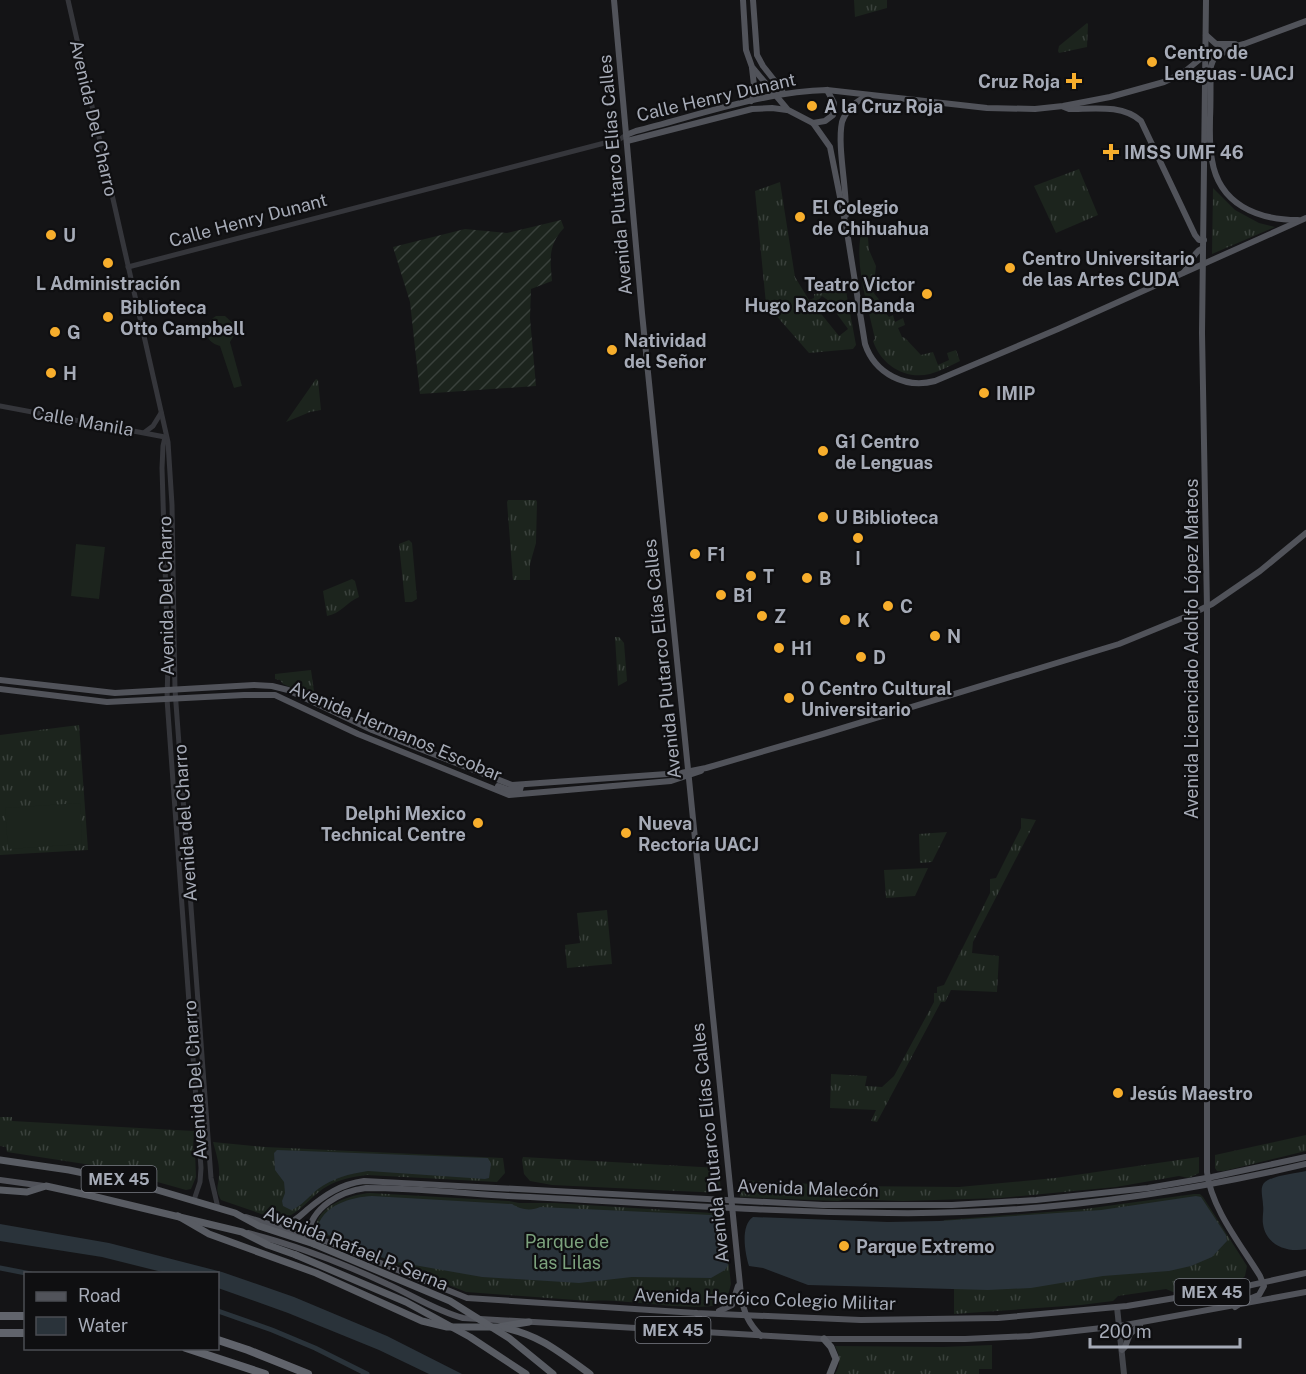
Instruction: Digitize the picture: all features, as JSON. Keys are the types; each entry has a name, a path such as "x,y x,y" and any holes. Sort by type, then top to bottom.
{"highway":[{"name":"MEX 45","path":"0,1160 122,1180 235,1213"},
{"name":"MEX 45","path":"46,1186 242,1232"},
{"path":"0,1190 27,1192 46,1186"},
{"name":"Avenida Rafael P. Serna","path":"235,1213 259,1226 314,1244 458,1306 509,1338 553,1374"},
{"path":"178,1216 209,1234 316,1273 422,1321 447,1327 498,1327 529,1322"},
{"name":"Avenida Rafael P. Serna","path":"242,1232 406,1302 470,1337 526,1374"},
{"path":"0,1316 24,1316"},
{"path":"498,1327 531,1335 548,1343 590,1374"},
{"path":"0,1333 24,1333"},
{"path":"824,1339 831,1347 836,1359 830,1374"},
{"path":"219,1340 308,1374"},
{"path":"192,1350 265,1374"}],"main road":[{"name":"Avenida Plutarco Elías Calles","path":"614,0 624,138 734,1227 745,1315"},
{"path":"743,0 746,50 752,67 755,94 751,102"},
{"path":"753,0 757,55 783,94"},
{"name":"Avenida Licenciado Adolfo López Mateos","path":"1206,0 1202,340 1207,588 1208,1178 1215,1202 1263,1283"},
{"name":"Calle Henry Dunant","path":"624,138 636,131 783,94 827,90 987,108 1035,109 1063,106 1110,97 1164,82 1183,73 1205,55 1242,45 1306,21"},
{"path":"1206,34 1216,44 1242,45"},
{"path":"1242,45 1216,56 1212,63 1210,138 1215,175 1227,194 1246,209 1266,218 1304,219"},
{"path":"752,67 788,110 813,123 823,134 830,147 868,351 872,359 888,374 910,384 926,384 956,373 1304,219"},
{"path":"813,123 825,121 833,115 834,103 827,90"},
{"path":"845,224 842,122 852,106 868,96"},
{"path":"1063,106 1069,109 1119,110 1128,112 1141,121 1195,235 1204,244 1182,274"},
{"name":"Calle Henry Dunant","path":"624,138 752,109 788,110"},
{"name":"Avenida Hermanos Escobar","path":"0,689 107,702 275,695 367,738 509,795 671,781 706,768 1099,651 1207,607 1260,571 1306,533"},
{"path":"1207,588 1220,598"},
{"name":"Avenida Hermanos Escobar","path":"0,680 105,693 266,685 288,690 409,746 506,784 521,786 688,774"},
{"path":"70,688 70,697"},
{"path":"210,688 210,697"},
{"path":"464,776 474,776 509,790 518,790 521,786"},
{"path":"588,789 591,784 625,781 629,778"},
{"name":"Avenida Malecón","path":"308,1235 310,1223 326,1204 349,1191 366,1188 716,1206 732,1204 952,1205 1102,1194 1208,1178 1306,1157"},
{"name":"Avenida Malecón","path":"282,1226 292,1222 333,1191 364,1181 844,1212 974,1212 1093,1202 1209,1186 1306,1164"},
{"name":"MEX 45","path":"0,1180 46,1186"},
{"path":"716,1206 724,1212 734,1227"},
{"name":"Avenida Heróico Colegio Militar","path":"235,1213 282,1226 355,1252 467,1298 696,1313 861,1320 966,1320 1117,1307 1263,1283 1306,1273"},
{"name":"Avenida Heróico Colegio Militar","path":"242,1232 281,1242 320,1256 386,1283 449,1314 471,1319 761,1336 917,1340 993,1338 1143,1323 1306,1292"},
{"path":"711,1313 723,1311 732,1305 740,1282"},
{"path":"1235,1307 1259,1295 1263,1289 1263,1283"},
{"path":"1117,1307 1124,1374"},
{"path":"692,1332 700,1323 696,1313"},
{"path":"745,1315 750,1325 761,1336"},
{"path":"1122,1350 1130,1334 1143,1323"}],"street":[{"name":"Avenida Del Charro","path":"68,0 165,437"},
{"name":"Calle Henry Dunant","path":"128,267 624,138"},
{"name":"Calle Manila","path":"0,406 165,437"},
{"path":"144,432 153,426 161,413"},
{"name":"Avenida del Charro","path":"165,437 168,442 172,505 172,690 176,699 211,1178 218,1208"},
{"name":"Avenida Del Charro","path":"172,690 167,699 169,734 201,1168 199,1186 194,1200"},
{"path":"169,734 178,733"}],"green space":[{"path":"854,0 887,0 887,8 855,17"},
{"path":"1087,23 1087,47 1059,53 1059,46"},
{"path":"1079,169 1098,215 1056,233 1034,186"},
{"path":"780,182 795,277 809,300 814,298 814,294 846,291 856,345 853,349 809,353 766,304 755,191","holes":["822,296 834,303 836,301 841,309 837,314 848,329 839,336 814,305"]},
{"path":"1213,188 1235,210 1259,223 1275,227 1212,254"},
{"path":"561,220 564,228 555,240 551,253 552,281 531,289 530,318 536,386 420,394 410,302 393,247 465,229 507,233"},
{"path":"863,226 867,226 869,250 876,266 873,292 881,302 877,308 882,314 885,312 889,317 893,315 895,322 903,318 905,325 898,328 902,337 921,355 933,352 938,365 949,360 947,353 956,350 960,361 934,373 912,375 895,369 882,357 873,341 875,339 860,268 860,239"},
{"path":"216,316 225,316 235,325 235,334 230,342 242,386 234,388 220,346 211,341 206,333 208,324"},
{"path":"316,379 318,380 321,410 286,422"},
{"path":"508,500 536,500 537,502 536,543 530,564 530,580 513,580"},
{"path":"409,540 412,543 417,599 405,602 399,544"},
{"path":"76,544 105,547 99,599 71,596"},
{"path":"352,579 355,581 359,597 336,613 327,616 323,591"},
{"path":"615,637 619,637 624,643 627,681 618,686"},
{"path":"311,670 315,698 275,679 275,674"},
{"path":"79,725 88,850 0,855 0,735"},
{"path":"80,803 82,844 8,849 5,808"},
{"path":"1021,818 1036,820 973,942 972,953 999,956 997,992 951,990 945,1002 941,1002 877,1122 871,1121 876,1110 830,1108 831,1074 867,1076 865,1086 882,1087 894,1076 934,1002 937,987 944,985 990,893 990,879 996,878 1021,828"},
{"path":"947,832 932,862 920,863 919,834"},
{"path":"928,868 915,896 886,898 884,870"},
{"path":"607,910 612,964 567,968 565,945 580,943 577,913"},
{"path":"0,1117 12,1117 12,1121 194,1131 196,1177 191,1189 186,1190 104,1167 7,1152 6,1147 0,1146"},
{"path":"1306,1135 1306,1151 1224,1171 1217,1171 1215,1168 1215,1155"},
{"path":"213,1142 265,1147 503,1158 505,1173 497,1182 367,1175 341,1180 320,1191 290,1216 276,1219 221,1200 217,1191 219,1172"},
{"path":"523,1157 719,1168 721,1193 552,1185 530,1181 524,1174"},
{"path":"1199,1157 1199,1173 1189,1178 1179,1176 1116,1187 1000,1198 903,1201 846,1199 838,1201 740,1197 739,1180 849,1186 959,1187 1055,1178"},
{"name":"Parque de las Lilas","path":"370,1193 712,1213 720,1216 725,1232 731,1284 726,1302 715,1306 699,1307 466,1292 316,1231 320,1215 335,1203"},
{"path":"1200,1194 1203,1197 1247,1266 1245,1276 1241,1280 1173,1292 1166,1289 1118,1296 1113,1301 1081,1305 954,1314 954,1285 946,1285 944,1220 1085,1209"},
{"path":"992,1345 992,1369 979,1369 979,1374 835,1374 839,1360 835,1346"}],"water":[{"path":"277,1150 488,1158 491,1164 489,1178 485,1179 368,1171 354,1174 335,1179 324,1185 302,1204 291,1210 283,1206 284,1182 275,1170 274,1153"},
{"path":"1306,1171 1306,1249 1292,1250 1278,1246 1265,1231 1262,1187 1265,1182 1273,1178"},
{"name":"Parque de las Lilas","path":"372,1196 512,1204 526,1209 540,1207 712,1215 724,1231 728,1265 725,1270 711,1278 632,1277 579,1283 482,1277 391,1261 317,1230 324,1214 338,1204"},
{"path":"1201,1197 1226,1235 1227,1241 1212,1257 1191,1266 1169,1271 1103,1276 1031,1288 988,1290 808,1285 763,1268 749,1266 745,1247 746,1227 753,1217 888,1222 939,1221 1101,1210"},
{"path":"0,1224 109,1243 222,1272 294,1297 387,1336 462,1374 429,1374 379,1350 288,1313 219,1288 219,1272 162,1272 102,1257 0,1241"}],"waterway":[{"path":"0,1268 24,1273"},
{"path":"219,1311 315,1348 367,1374"}],"place":[{"name":"Centro de Lenguas - UACJ","path":"1152,62"},
{"name":"Cruz Roja","path":"1074,81"},
{"name":"A la Cruz Roja","path":"812,106"},
{"name":"IMSS UMF 46","path":"1111,152"},
{"name":"El Colegio de Chihuahua","path":"800,217"},
{"name":"U","path":"51,235"},
{"name":"L Administración","path":"108,263"},
{"name":"Centro Universitario de las Artes CUDA","path":"1010,268"},
{"name":"Teatro Victor Hugo Razcon Banda","path":"927,294"},
{"name":"Biblioteca Otto Campbell","path":"108,317"},
{"name":"G","path":"55,332"},
{"name":"Natividad del Señor","path":"612,350"},
{"name":"H","path":"51,373"},
{"name":"IMIP","path":"984,393"},
{"name":"G1 Centro de Lenguas","path":"823,451"},
{"name":"U Biblioteca","path":"823,517"},
{"name":"I","path":"858,538"},
{"name":"F1","path":"695,554"},
{"name":"T","path":"751,576"},
{"name":"B","path":"807,578"},
{"name":"B1","path":"721,595"},
{"name":"C","path":"888,606"},
{"name":"Z","path":"762,616"},
{"name":"K","path":"845,620"},
{"name":"N","path":"935,636"},
{"name":"H1","path":"779,648"},
{"name":"D","path":"861,657"},
{"name":"O Centro Cultural Universitario","path":"789,698"},
{"name":"Delphi Mexico Technical Centre","path":"478,823"},
{"name":"Nueva Rectoría UACJ","path":"626,833"},
{"name":"Jesús Maestro","path":"1118,1093"},
{"name":"Parque Extremo","path":"844,1246"}]}
